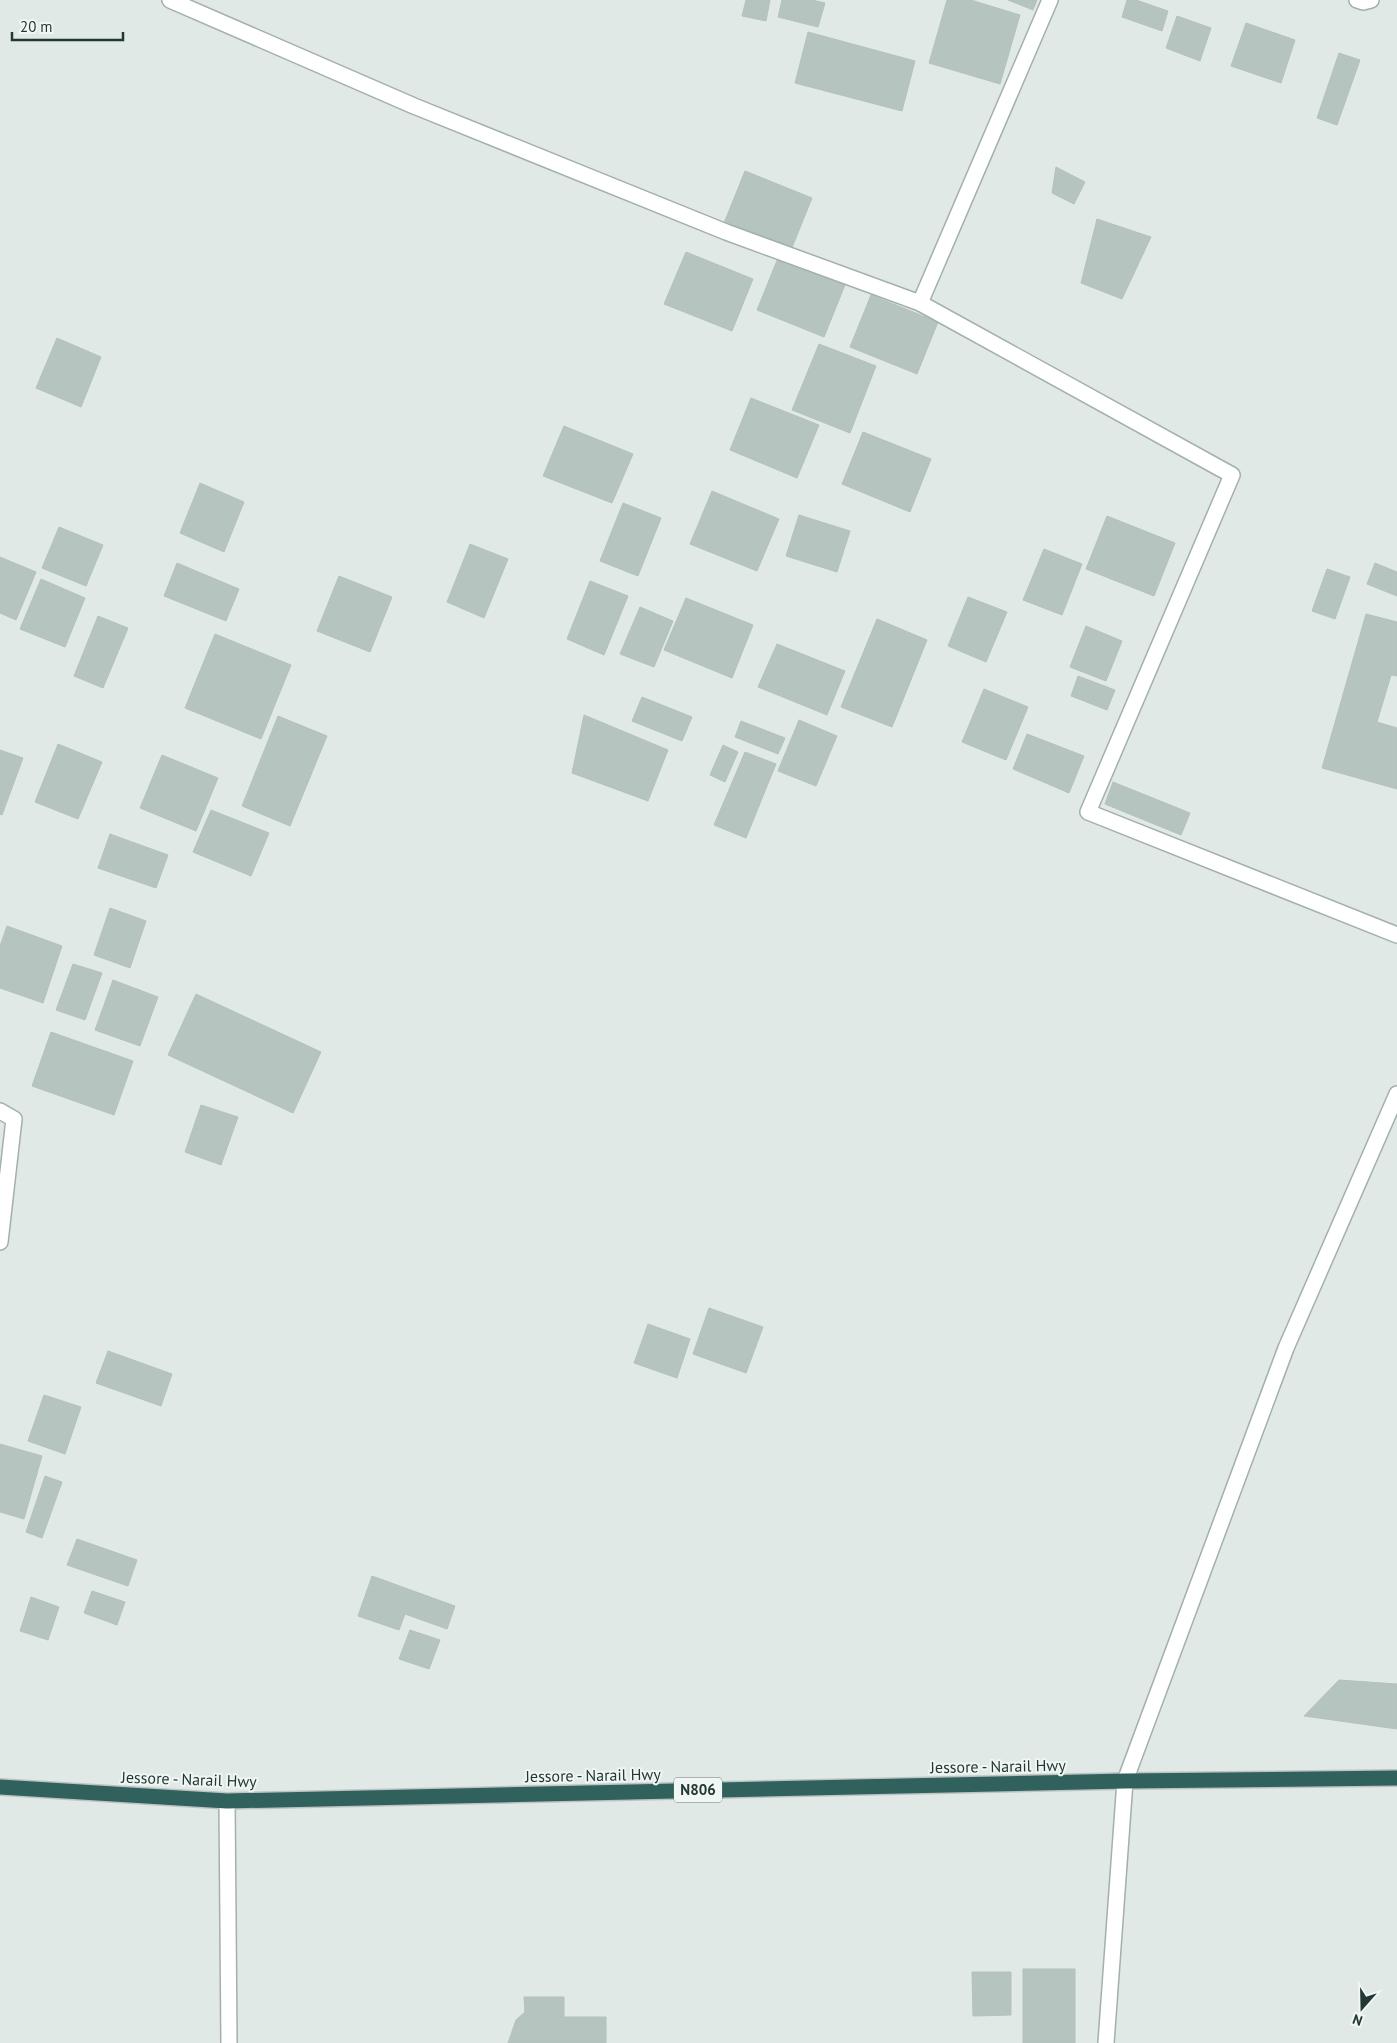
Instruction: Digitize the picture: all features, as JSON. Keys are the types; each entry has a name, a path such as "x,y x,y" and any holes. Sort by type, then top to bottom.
{"highway":[{"name":"Jessore - Narail Hwy","path":"0,1787 227,1801 1125,1781 1397,1778"}],"street":[{"path":"170,0 414,106 726,232 920,303 1232,475 1088,812 1397,936"},
{"path":"920,303 1050,0"},
{"path":"1357,0 1363,2 1370,0"},
{"path":"1106,2043 1125,1781 1286,1348 1397,1094"},
{"path":"0,1111 14,1119 0,1242"},
{"path":"227,1801 230,2043"}],"building":[{"path":"746,0 770,0 766,21 742,16"},
{"path":"782,0 812,0 825,3 818,27 778,17"},
{"path":"947,0 971,0 1020,15 1000,84 929,63"},
{"path":"1008,0 1037,0 1033,10"},
{"path":"1127,0 1136,0 1168,11 1162,31 1122,17"},
{"path":"1177,16 1211,28 1200,61 1166,48"},
{"path":"1246,23 1295,40 1281,83 1231,66"},
{"path":"808,32 915,61 902,111 795,83"},
{"path":"1339,53 1360,60 1337,125 1317,118"},
{"path":"1056,167 1085,182 1074,204 1052,193"},
{"path":"745,171 812,198 791,250 724,223"},
{"path":"1097,219 1151,237 1122,299 1081,283"},
{"path":"686,252 753,279 732,331 664,304"},
{"path":"778,258 845,285 824,337 757,310"},
{"path":"871,295 938,322 917,374 850,347"},
{"path":"57,338 101,357 81,407 36,388"},
{"path":"819,344 876,366 850,433 792,410"},
{"path":"751,398 819,425 797,478 730,450"},
{"path":"564,426 633,454 612,503 543,476"},
{"path":"863,432 931,459 910,512 842,484"},
{"path":"200,483 244,502 224,552 180,533"},
{"path":"712,491 779,519 757,571 690,544"},
{"path":"623,503 661,518 638,576 600,561"},
{"path":"799,515 850,531 837,572 786,556"},
{"path":"1107,516 1175,543 1154,596 1086,569"},
{"path":"59,527 103,545 86,586 42,568"},
{"path":"470,544 508,559 484,618 447,602"},
{"path":"1044,549 1082,564 1062,615 1023,600"},
{"path":"0,557 36,572 16,620 0,613"},
{"path":"177,563 239,589 226,621 164,596"},
{"path":"1375,563 1397,572 1397,596 1367,584"},
{"path":"1327,569 1350,577 1335,619 1312,611"},
{"path":"339,576 392,597 370,652 317,631"},
{"path":"41,579 85,598 65,647 20,629"},
{"path":"590,581 628,596 604,655 567,639"},
{"path":"968,597 1007,612 986,662 948,646"},
{"path":"686,598 753,625 732,678 664,650"},
{"path":"640,607 673,621 654,667 620,654"},
{"path":"1366,614 1397,622 1397,676 1391,675 1377,722 1397,728 1397,789 1322,768"},
{"path":"98,616 128,628 103,688 74,676"},
{"path":"877,619 927,640 892,727 841,707"},
{"path":"1086,626 1122,641 1106,681 1070,667"},
{"path":"215,634 291,665 261,739 185,708"},
{"path":"777,644 845,671 827,715 758,687"},
{"path":"1078,676 1115,690 1107,710 1071,696"},
{"path":"984,689 1028,707 1006,760 962,742"},
{"path":"642,697 692,717 682,741 632,721"},
{"path":"584,715 668,750 648,801 572,773"},
{"path":"278,716 327,736 290,826 242,806"},
{"path":"799,720 837,736 816,786 778,771"},
{"path":"741,721 785,738 778,754 735,737"},
{"path":"1027,734 1084,756 1069,793 1013,769"},
{"path":"58,744 102,762 78,819 35,802"},
{"path":"723,745 738,752 725,782 710,775"},
{"path":"0,750 23,758 2,815 0,814"},
{"path":"745,752 776,764 746,838 714,825"},
{"path":"162,755 218,778 196,831 140,808"},
{"path":"1113,782 1190,813 1181,835 1105,804"},
{"path":"211,810 269,833 251,876 193,852"},
{"path":"110,834 168,855 156,888 98,868"},
{"path":"110,908 146,921 130,968 94,955"},
{"path":"7,926 62,946 43,1003 0,988 0,946"},
{"path":"73,964 102,973 85,1020 56,1010"},
{"path":"113,980 158,997 140,1046 95,1030"},
{"path":"196,994 321,1052 293,1113 168,1055"},
{"path":"51,1032 133,1061 114,1115 32,1086"},
{"path":"201,1105 238,1117 221,1165 185,1152"},
{"path":"709,1308 763,1327 746,1373 693,1354"},
{"path":"648,1324 690,1339 677,1378 634,1363"},
{"path":"108,1351 172,1374 161,1406 96,1383"},
{"path":"44,1395 81,1407 65,1454 28,1441"},
{"path":"0,1444 42,1456 24,1519 0,1512"},
{"path":"45,1476 62,1482 42,1538 26,1532"},
{"path":"77,1539 137,1560 128,1586 67,1565"},
{"path":"372,1576 455,1606 447,1629 405,1614 399,1630 358,1616"},
{"path":"92,1591 125,1602 117,1625 84,1613"},
{"path":"31,1597 59,1607 48,1640 20,1631"},
{"path":"410,1630 440,1640 429,1669 399,1659"},
{"path":"1339,1680 1397,1684 1397,1729 1304,1716"},
{"path":"1023,1969 1075,1969 1075,2043 1023,2043"},
{"path":"972,1972 1011,1972 1011,2015 973,2016"},
{"path":"524,1997 564,1997 564,2017 606,2017 606,2043 508,2043 516,2020 525,2012"}]}
